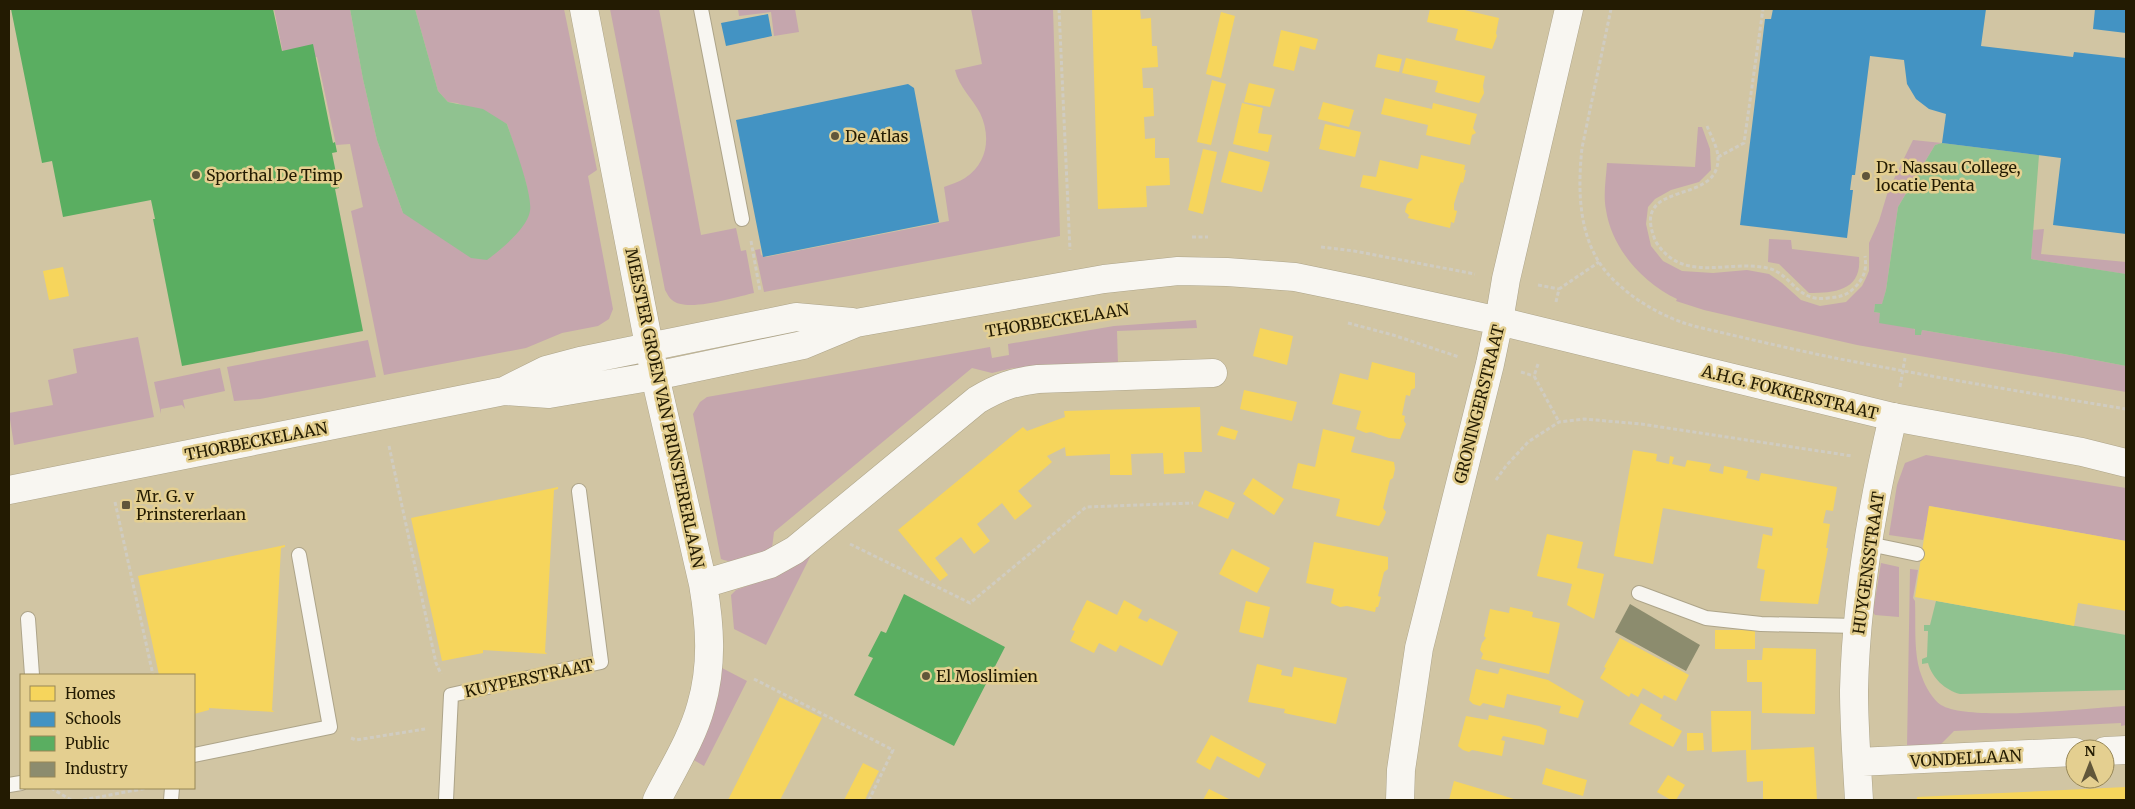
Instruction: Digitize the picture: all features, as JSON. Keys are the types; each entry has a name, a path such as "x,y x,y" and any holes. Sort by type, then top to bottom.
{"street":[{"name":"MEESTER GROEN VAN PRINSTERERLAAN","path":"584,9 655,376 709,616 708,676 703,700 686,741 656,800"},
{"name":"GRONINGERSTRAAT","path":"1400,800 1401,770 1419,648 1500,322 1506,280 1569,9"},
{"name":"THORBECKELAAN","path":"9,490 504,392 549,394 655,376 803,345 856,323 1104,279 1178,271 1295,277 1500,322"},
{"name":"THORBECKELAAN","path":"504,392 546,370 580,360 650,348 796,317 856,323"},
{"name":"A.H.G. FOKKERSTRAAT","path":"1500,322 1893,417 2082,452 2126,463"},
{"path":"703,584 770,564 794,550 977,400 997,388 1012,383 1038,379 1213,373"},
{"name":"HUYGENSSTRAAT","path":"1859,800 1854,691 1860,596 1883,461 1893,417"},
{"name":"A.H.G. FOKKERSTRAAT","path":"2082,452 2126,454"},
{"name":"VONDELLAAN","path":"1857,762 2065,752"}],"lane":[{"path":"701,9 742,219"},
{"name":"KUYPERSTRAAT","path":"446,800 451,695 601,662 578,491"},
{"path":"1869,544 1917,554"},
{"path":"195,755 330,727 299,555"},
{"path":"1639,593 1706,618 1761,624 1858,626"},
{"path":"28,619 32,674"}],"path":[{"path":"1059,9 1070,250"},
{"path":"1611,9 1582,148 1580,201 1582,215 1599,262 1621,286 1640,301 1684,323 1796,350 1903,371 2126,409"},
{"path":"1718,157 1744,143 1763,9"},
{"path":"1707,126 1718,157 1717,168 1712,176 1703,185 1666,197 1656,204 1651,214 1650,227 1654,240 1669,258 1684,266 1768,268 1783,275 1806,296 1822,299 1840,297 1852,290 1862,279 1866,268 1865,256"},
{"path":"742,219 749,229 761,299"},
{"path":"1559,289 1599,262"},
{"path":"1344,322 1393,335 1456,356"},
{"path":"1903,371 1905,358"},
{"path":"1534,376 1559,422"},
{"path":"1493,490 1496,480 1524,446 1559,422 1600,419 1883,461"},
{"path":"389,446 436,663 451,695"},
{"path":"115,501 153,674"},
{"path":"823,526 833,536 970,603 1086,507 1193,503"},
{"path":"754,679 893,750 869,800"},
{"path":"330,727 356,740 449,724"},
{"path":"53,789 71,800"},
{"path":"83,800 142,789"}],"shaded area":[{"path":"274,9 350,9 377,140 403,213 530,211 526,183 507,124 457,103 448,102 438,91 415,9 564,9 597,170 588,176 613,309 609,319 598,326 562,333 526,348 384,375 351,211 363,207 350,144 336,145 317,57 285,63"},
{"path":"350,9 415,9 438,91 448,102 483,109 507,124 526,181 530,211 519,232 487,260 471,258 403,213 377,140"},
{"path":"610,9 659,9 701,235 736,228 741,251 746,250 754,293 712,303 688,305 679,304 672,300 665,290"},
{"path":"738,9 795,9 799,32 774,36 771,12 739,16"},
{"path":"971,9 1053,9 1060,236 764,292 755,250 760,249 761,255 766,257 949,221 944,187 963,179 973,172 983,157 986,140 986,131 980,113 959,82 955,70 982,64"},
{"path":"1698,127 1702,127 1710,149 1711,170 1699,182 1671,190 1655,199 1648,207 1646,224 1651,246 1663,261 1682,271 1713,273 1747,270 1769,274 1801,300 1820,306 1846,302 1862,286 1869,271 1869,243 1879,221 1888,191 1913,140 1942,143 1935,145 1898,207 1886,290 1882,305 1875,304 1874,312 1899,320 1912,327 1921,335 1922,330 2126,366 2126,392 1857,345 1704,310 1676,301 1677,299 1652,284 1641,274 1622,251 1615,238 1609,224 1605,204 1607,163 1695,167"},
{"path":"1942,143 2039,155 2031,259 2126,274 2126,366 1922,330 1921,335 1915,335 1915,329 1879,323 1880,313 1874,312 1875,304 1882,304 1886,290 1898,207 1935,145"},
{"path":"2044,229 2041,254 2126,262 2126,275 2031,259 2033,230"},
{"path":"1769,239 1791,240 1792,249 1859,257 1859,268 1856,277 1852,283 1837,290 1809,293 1779,264 1768,262"},
{"path":"1196,320 1197,328 1117,331 1118,364 1013,368 992,373 972,368 774,532 772,548 740,561 721,559 693,414 700,402 707,397 990,347 992,358 1009,355 1008,344 1114,326"},
{"path":"138,337 154,417 14,445 9,413 53,405 48,380 77,373 73,349"},
{"path":"368,340 376,377 260,399 234,401 227,367"},
{"path":"220,368 225,391 183,400 185,409 182,405 161,409 161,414 154,382"},
{"path":"1926,455 2126,488 2126,541 1930,506 1923,540 1889,535 1897,485 1905,463"},
{"path":"811,555 766,645 734,629 731,595 736,590 777,575"},
{"path":"1881,563 1899,567 1899,617 1875,615 1873,612"},
{"path":"1910,569 1918,570 1913,598 1915,601 1916,650 1919,668 1927,688 1941,705 1955,710 1977,713 2030,713 2126,706 2126,725 2121,726 2121,723 1954,731 1940,745 1907,747"},
{"path":"1936,601 2126,635 2126,690 1960,694 1954,692 1936,678 1928,663 1922,664 1922,659 1927,657 1928,631 1924,631 1924,625 1930,625"},
{"path":"722,668 747,681 704,766 692,759 714,707"}],"building: Homes":[{"path":"1092,9 1140,9 1141,19 1151,18 1152,46 1157,46 1158,67 1142,68 1143,88 1153,88 1154,116 1144,117 1145,139 1155,138 1155,158 1169,158 1170,185 1146,186 1147,207 1098,209"},
{"path":"1430,9 1460,9 1499,18 1497,36 1492,49 1455,40 1458,29 1427,22"},
{"path":"1221,12 1235,16 1221,78 1206,74"},
{"path":"1281,30 1318,39 1315,50 1300,46 1294,71 1273,66"},
{"path":"1378,54 1402,59 1399,72 1375,67"},
{"path":"1406,58 1485,76 1484,93 1479,103 1435,92 1438,81 1402,73"},
{"path":"1212,80 1226,84 1211,145 1197,142"},
{"path":"1249,83 1275,89 1270,107 1244,102"},
{"path":"1385,98 1432,109 1433,103 1477,114 1473,128 1476,133 1472,135 1470,145 1426,135 1428,125 1381,114"},
{"path":"1323,102 1354,110 1349,127 1318,119"},
{"path":"1242,103 1263,108 1258,133 1272,135 1268,152 1233,144"},
{"path":"1325,124 1361,132 1355,157 1319,149"},
{"path":"1203,149 1217,152 1203,214 1188,210"},
{"path":"1229,151 1270,162 1262,192 1221,182"},
{"path":"1421,155 1465,165 1464,170 1466,170 1463,183 1461,182 1454,204 1454,210 1457,211 1454,223 1451,222 1450,228 1408,218 1409,215 1405,212 1407,204 1413,199 1360,187 1363,175 1376,177 1380,160 1418,169"},
{"path":"63,267 69,296 49,300 43,271"},
{"path":"1260,328 1293,336 1287,365 1253,356"},
{"path":"1372,362 1415,373 1415,388 1411,390 1410,396 1406,395 1402,415 1405,416 1404,421 1406,424 1400,439 1389,438 1371,432 1366,433 1356,429 1361,411 1332,404 1340,373 1368,380"},
{"path":"1244,390 1297,402 1292,421 1240,409"},
{"path":"1200,407 1202,452 1184,452 1185,473 1164,474 1163,453 1131,454 1132,475 1110,475 1110,454 1066,456 1065,447 1047,456 1052,462 1018,491 1032,506 1015,520 1002,503 977,524 990,541 974,554 961,537 935,558 948,575 940,581 898,530 1023,427 1027,431 1065,417 1064,411"},
{"path":"1221,426 1238,431 1235,440 1217,435"},
{"path":"1323,429 1355,437 1351,452 1394,462 1393,478 1390,480 1383,508 1386,512 1379,526 1336,516 1340,499 1292,488 1298,463 1315,467"},
{"path":"1633,450 1657,454 1656,461 1669,464 1670,456 1674,457 1672,464 1685,467 1687,460 1711,464 1709,471 1723,474 1724,466 1748,471 1746,478 1759,481 1761,473 1837,487 1833,511 1826,510 1823,523 1830,524 1826,548 1828,548 1818,604 1760,601 1765,570 1757,568 1763,534 1772,536 1773,528 1663,508 1653,564 1614,556"},
{"path":"1253,478 1284,499 1274,515 1243,494"},
{"path":"558,487 558,489 554,490 545,652 547,654 483,650 483,653 442,661 411,518"},
{"path":"1205,490 1235,503 1228,519 1198,506"},
{"path":"1929,506 2126,541 2126,611 2078,603 2074,626 1915,597"},
{"path":"1547,534 1583,542 1577,568 1604,574 1594,619 1567,605 1572,584 1537,576"},
{"path":"1314,542 1388,557 1388,569 1384,572 1378,596 1381,597 1375,612 1347,606 1340,607 1331,603 1334,589 1306,583"},
{"path":"285,545 285,547 281,548 272,710 274,712 209,708 209,710 195,714 195,674 159,674 138,576"},
{"path":"1232,549 1270,568 1257,593 1219,574"},
{"path":"1087,600 1117,615 1124,600 1142,610 1138,618 1147,622 1150,618 1178,632 1162,666 1120,645 1116,652 1099,643 1094,653 1070,641 1075,631 1072,630"},
{"path":"1246,601 1270,607 1263,638 1239,632"},
{"path":"1510,607 1533,612 1532,617 1560,623 1549,674 1481,659 1483,654 1480,650 1486,638 1484,636 1490,609 1509,613"},
{"path":"1715,630 1755,630 1755,649 1715,649"},
{"path":"1620,638 1689,675 1676,701 1664,695 1662,699 1643,688 1638,697 1631,693 1629,697 1600,678"},
{"path":"1763,648 1816,649 1815,714 1762,713 1762,682 1747,682 1747,660 1762,660"},
{"path":"1257,664 1282,670 1281,675 1292,677 1294,667 1347,678 1336,724 1284,713 1285,709 1248,702"},
{"path":"1500,668 1548,680 1584,701 1578,718 1559,713 1561,706 1507,694 1504,708 1483,703 1480,706 1473,704 1469,700 1476,669 1498,674"},
{"path":"780,697 822,718 780,800 728,800"},
{"path":"1641,703 1662,715 1660,719 1682,731 1673,747 1629,724"},
{"path":"1711,711 1751,711 1751,750 1814,747 1817,800 1763,800 1763,781 1747,782 1746,750 1712,752"},
{"path":"1489,715 1539,726 1547,730 1544,745 1503,736 1501,740 1505,741 1502,756 1472,750 1469,752 1458,746 1466,716 1488,720"},
{"path":"1687,733 1703,733 1704,750 1687,751"},
{"path":"1211,735 1266,764 1259,778 1217,756 1210,770 1196,762"},
{"path":"863,763 879,771 865,800 844,800"},
{"path":"1546,768 1587,780 1583,796 1542,784"},
{"path":"1668,775 1685,785 1676,800 1671,800 1657,792"},
{"path":"1454,781 1498,794 1517,800 1449,800"},
{"path":"2126,787 2126,800 1917,800 1917,797"},
{"path":"1209,789 1231,800 1203,800"}],"building: Schools":[{"name":"Dr. Nassau College, locatie Penta","path":"1773,9 1986,9 1981,46 2073,57 2074,52 2126,58 2126,234 2053,225 2061,158 1942,143 1946,114 1929,109 1916,99 1907,84 1904,60 1870,56 1855,175 1852,175 1850,190 1853,190 1847,238 1740,225 1765,19 1771,19"},
{"path":"2095,9 2126,9 2126,33 2093,29"},
{"path":"768,14 772,36 726,46 721,23"},
{"path":"908,84 914,88 939,222 763,257 736,120"}],"building: Public":[{"name":"Sporthal De Timp","path":"11,9 273,9 282,51 313,44 333,143 335,142 337,152 332,153 339,188 335,189 363,331 182,366 153,219 155,219 151,200 63,217 52,161 42,163"},
{"name":"El Moslimien","path":"904,594 1005,647 954,746 854,695 873,658 868,656 881,631 886,633"}],"building: Industry":[{"path":"1630,604 1700,645 1686,671 1615,632"}],"place":[{"name":"De Atlas","path":"835,136"},
{"name":"Sporthal De Timp","path":"196,175"},
{"name":"Dr. Nassau College, locatie Penta","path":"1866,176"},
{"name":"Mr. G. v Prinstererlaan","path":"126,505"},
{"name":"El Moslimien","path":"926,676"}]}
